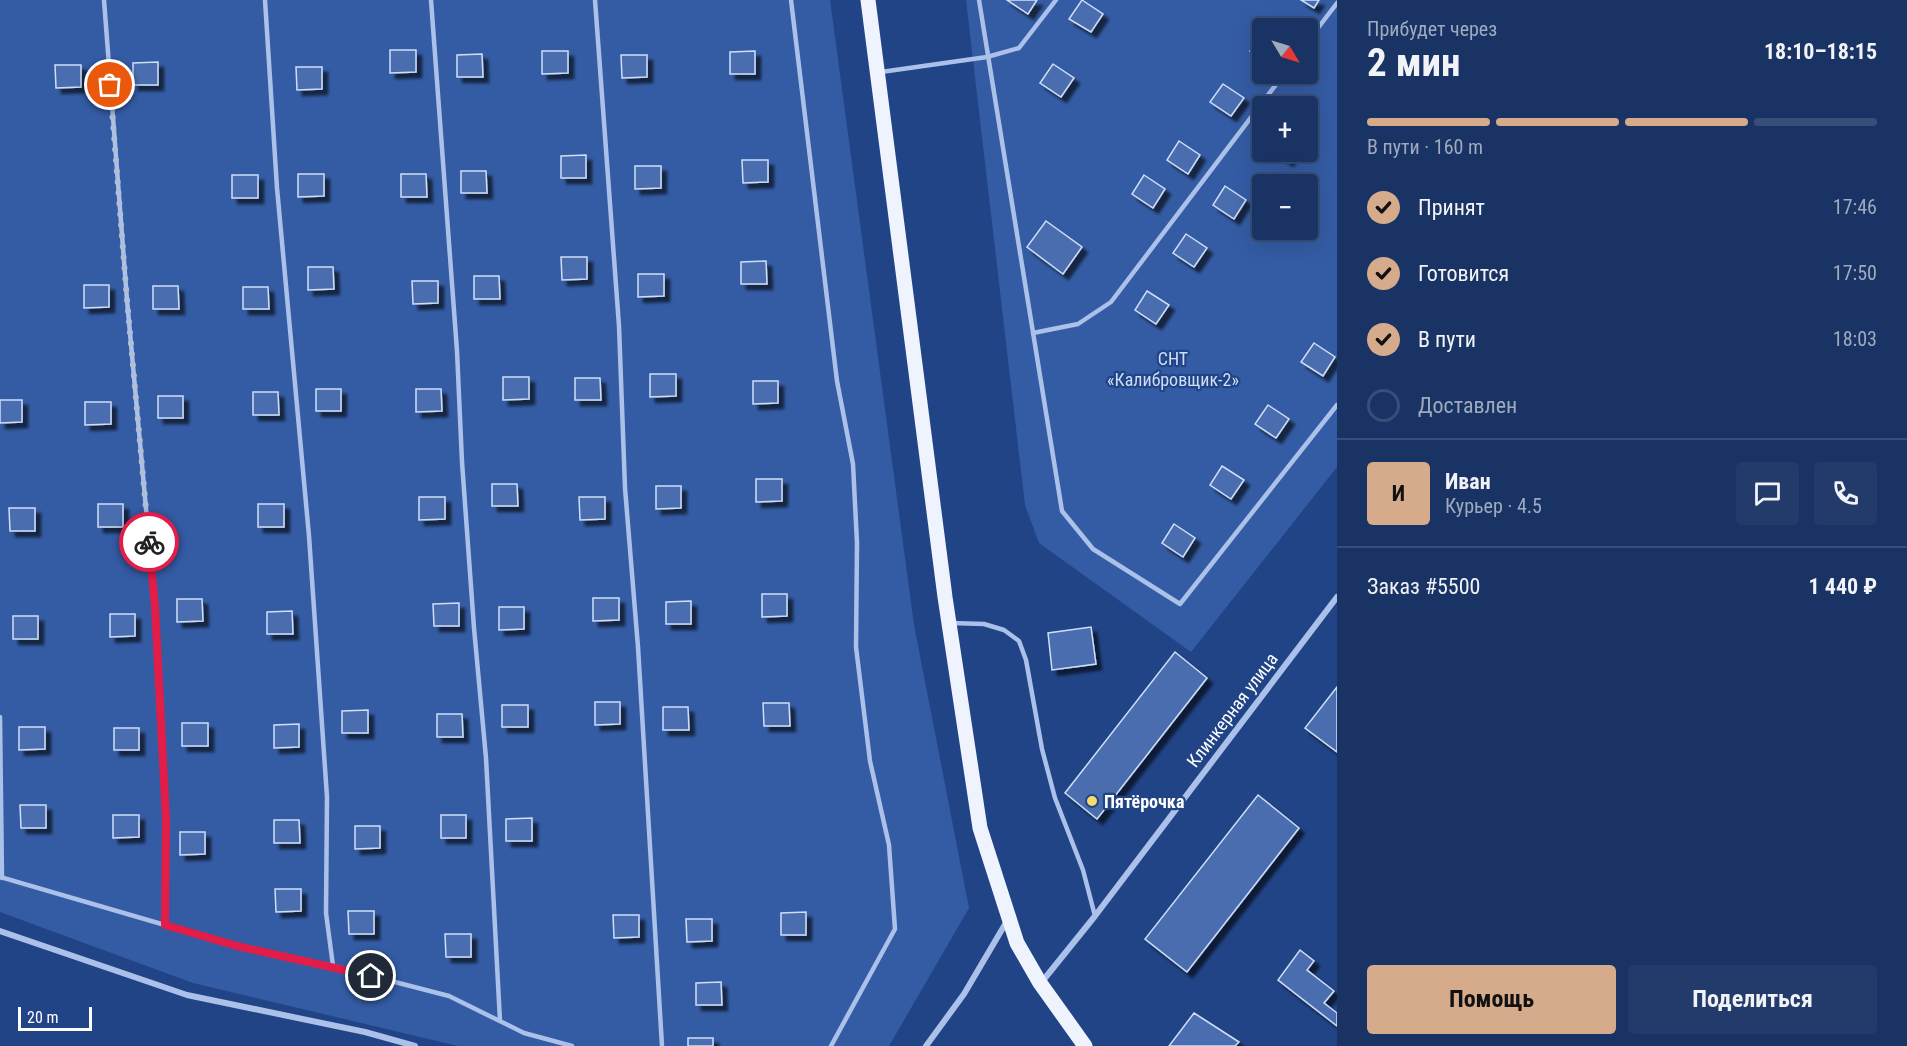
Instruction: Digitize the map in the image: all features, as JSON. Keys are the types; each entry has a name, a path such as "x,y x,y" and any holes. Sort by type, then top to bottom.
{"main road":[{"path":"868,0 949,623 980,828 1017,943 1040,983 1085,1046"}],"street":[{"name":"Клинкерная улица","path":"1040,983 1095,916 1337,597"},
{"path":"926,1046 964,994 1008,918"},
{"path":"0,931 187,995 364,1032 415,1046"}],"lane":[{"path":"104,0 127,300 155,607 166,819 165,925"},
{"path":"265,0 278,200 309,536 327,797 326,913 333,966"},
{"path":"431,0 458,351 462,462 473,616 486,758 500,1021"},
{"path":"595,0 619,326 625,488 638,647 662,1046"},
{"path":"791,0 837,381 854,464 857,543 856,647 870,761 889,845 895,929 831,1046"},
{"path":"979,0 1062,511 1093,549 1180,604 1337,405"},
{"path":"877,73 987,57 1019,48 1056,0"},
{"path":"1318,28 1337,3"},
{"path":"1032,333 1078,324 1111,302 1276,84"},
{"path":"949,623 984,624 1004,630 1019,641 1026,660 1042,749 1054,798 1083,870 1095,916"},
{"path":"0,717 1,878 237,946 333,966 449,996 524,1033 572,1046"}],"green space":[{"path":"0,0 830,0 914,625 969,908 889,1046 458,1046 193,983 0,912"},
{"name":"СНТ «Калибровщик-2»","path":"966,0 1337,0 1337,467 1191,652 1039,543 1025,505"}],"building":[{"path":"1007,0 1037,0 1028,14"},
{"path":"1082,0 1103,14 1091,32 1069,19"},
{"path":"1301,0 1319,0 1314,8"},
{"path":"390,50 416,50 416,72 390,73"},
{"path":"542,51 568,51 568,73 542,74"},
{"path":"755,51 755,74 730,74 730,52"},
{"path":"482,54 483,77 457,77 457,55"},
{"path":"621,55 647,55 647,77 622,78"},
{"path":"158,62 158,85 133,85 133,63"},
{"path":"1053,64 1074,78 1061,97 1040,83"},
{"path":"55,65 81,65 81,87 56,88"},
{"path":"296,67 322,67 322,89 297,90"},
{"path":"1223,84 1244,98 1231,116 1210,102"},
{"path":"1179,141 1200,155 1188,174 1167,160"},
{"path":"586,155 586,178 561,178 561,156"},
{"path":"742,160 768,160 768,182 743,183"},
{"path":"635,166 661,166 661,188 635,189"},
{"path":"461,171 486,171 487,193 461,193"},
{"path":"298,174 324,174 324,196 298,197"},
{"path":"401,174 426,174 427,197 401,197"},
{"path":"232,175 258,175 258,198 232,198"},
{"path":"1144,175 1165,189 1153,208 1132,194"},
{"path":"1225,186 1246,200 1234,219 1213,205"},
{"path":"1046,221 1082,247 1063,274 1027,247"},
{"path":"1186,234 1207,248 1194,267 1173,253"},
{"path":"561,257 587,257 587,279 562,280"},
{"path":"766,261 767,284 741,284 741,262"},
{"path":"308,267 333,267 334,289 308,290"},
{"path":"638,274 664,274 664,296 638,297"},
{"path":"474,276 499,276 500,299 474,299"},
{"path":"412,281 438,281 438,303 413,304"},
{"path":"84,285 109,285 109,307 84,308"},
{"path":"153,286 178,286 179,309 153,309"},
{"path":"243,287 268,287 269,309 243,309"},
{"path":"1147,291 1169,305 1156,324 1135,310"},
{"path":"1314,343 1335,357 1323,376 1301,362"},
{"path":"650,374 676,374 676,396 650,397"},
{"path":"503,377 529,377 529,399 503,400"},
{"path":"575,378 600,378 601,400 575,400"},
{"path":"753,381 778,381 778,403 753,404"},
{"path":"316,389 341,389 341,411 316,411"},
{"path":"416,389 441,389 442,411 416,412"},
{"path":"253,392 278,392 279,415 253,415"},
{"path":"158,396 183,396 183,418 158,418"},
{"path":"0,400 22,400 22,422 0,423"},
{"path":"85,402 111,402 111,424 85,425"},
{"path":"1268,405 1289,419 1276,438 1255,424"},
{"path":"1222,466 1244,480 1231,499 1210,485"},
{"path":"756,479 782,479 782,501 756,502"},
{"path":"492,484 517,484 518,506 492,506"},
{"path":"656,486 681,486 681,508 656,509"},
{"path":"419,497 445,497 445,519 419,520"},
{"path":"579,497 605,497 605,519 580,520"},
{"path":"98,504 123,504 123,527 98,527"},
{"path":"258,504 284,504 284,527 258,527"},
{"path":"9,508 35,508 35,531 10,531"},
{"path":"1174,524 1195,538 1183,557 1162,543"},
{"path":"762,594 787,594 787,616 762,617"},
{"path":"593,598 619,598 619,620 593,621"},
{"path":"177,599 202,599 203,621 177,622"},
{"path":"691,601 691,624 666,624 666,602"},
{"path":"459,603 459,626 434,626 433,604"},
{"path":"499,607 524,607 524,629 499,630"},
{"path":"292,611 293,634 267,634 267,612"},
{"path":"110,614 135,614 135,636 110,637"},
{"path":"13,616 38,616 38,639 13,639"},
{"path":"1091,627 1096,664 1052,670 1048,633"},
{"path":"1175,652 1207,678 1097,819 1065,793"},
{"path":"1337,687 1337,752 1305,728"},
{"path":"595,702 620,702 620,724 595,725"},
{"path":"763,703 789,703 790,726 764,726"},
{"path":"502,705 528,705 528,727 502,727"},
{"path":"663,707 688,707 689,730 663,730"},
{"path":"368,710 368,733 342,733 342,711"},
{"path":"437,714 462,714 463,737 437,737"},
{"path":"182,723 208,723 208,746 182,746"},
{"path":"299,724 299,747 274,748 274,725"},
{"path":"19,727 45,727 45,749 19,750"},
{"path":"114,728 139,728 139,750 114,750"},
{"path":"1258,795 1299,828 1187,972 1145,939"},
{"path":"20,805 46,805 46,828 21,828"},
{"path":"113,815 139,815 139,837 113,838"},
{"path":"441,815 466,815 466,838 441,838"},
{"path":"532,818 532,841 506,841 506,819"},
{"path":"274,820 299,820 300,843 274,843"},
{"path":"355,826 380,826 380,848 355,849"},
{"path":"180,832 205,832 205,854 180,855"},
{"path":"275,889 301,889 301,911 276,912"},
{"path":"348,911 374,911 374,934 349,934"},
{"path":"806,912 806,935 781,935 781,913"},
{"path":"613,915 639,915 639,937 614,938"},
{"path":"686,919 712,919 712,941 687,942"},
{"path":"445,934 471,934 471,957 446,957"},
{"path":"1300,950 1314,961 1307,970 1334,991 1324,1003 1337,1013 1337,1026 1278,980"},
{"path":"721,982 722,1005 696,1005 696,983"},
{"path":"1194,1013 1239,1042 1235,1046 1169,1046"},
{"path":"688,1038 713,1038 713,1046 688,1046"}],"way so far":[{"path":"110,85 149,542"}],"place":[{"name":"Пятёрочка","path":"1092,801"}],"route":[{"path":"149,542 155,607 166,819 165,925 237,946 371,976"}]}
